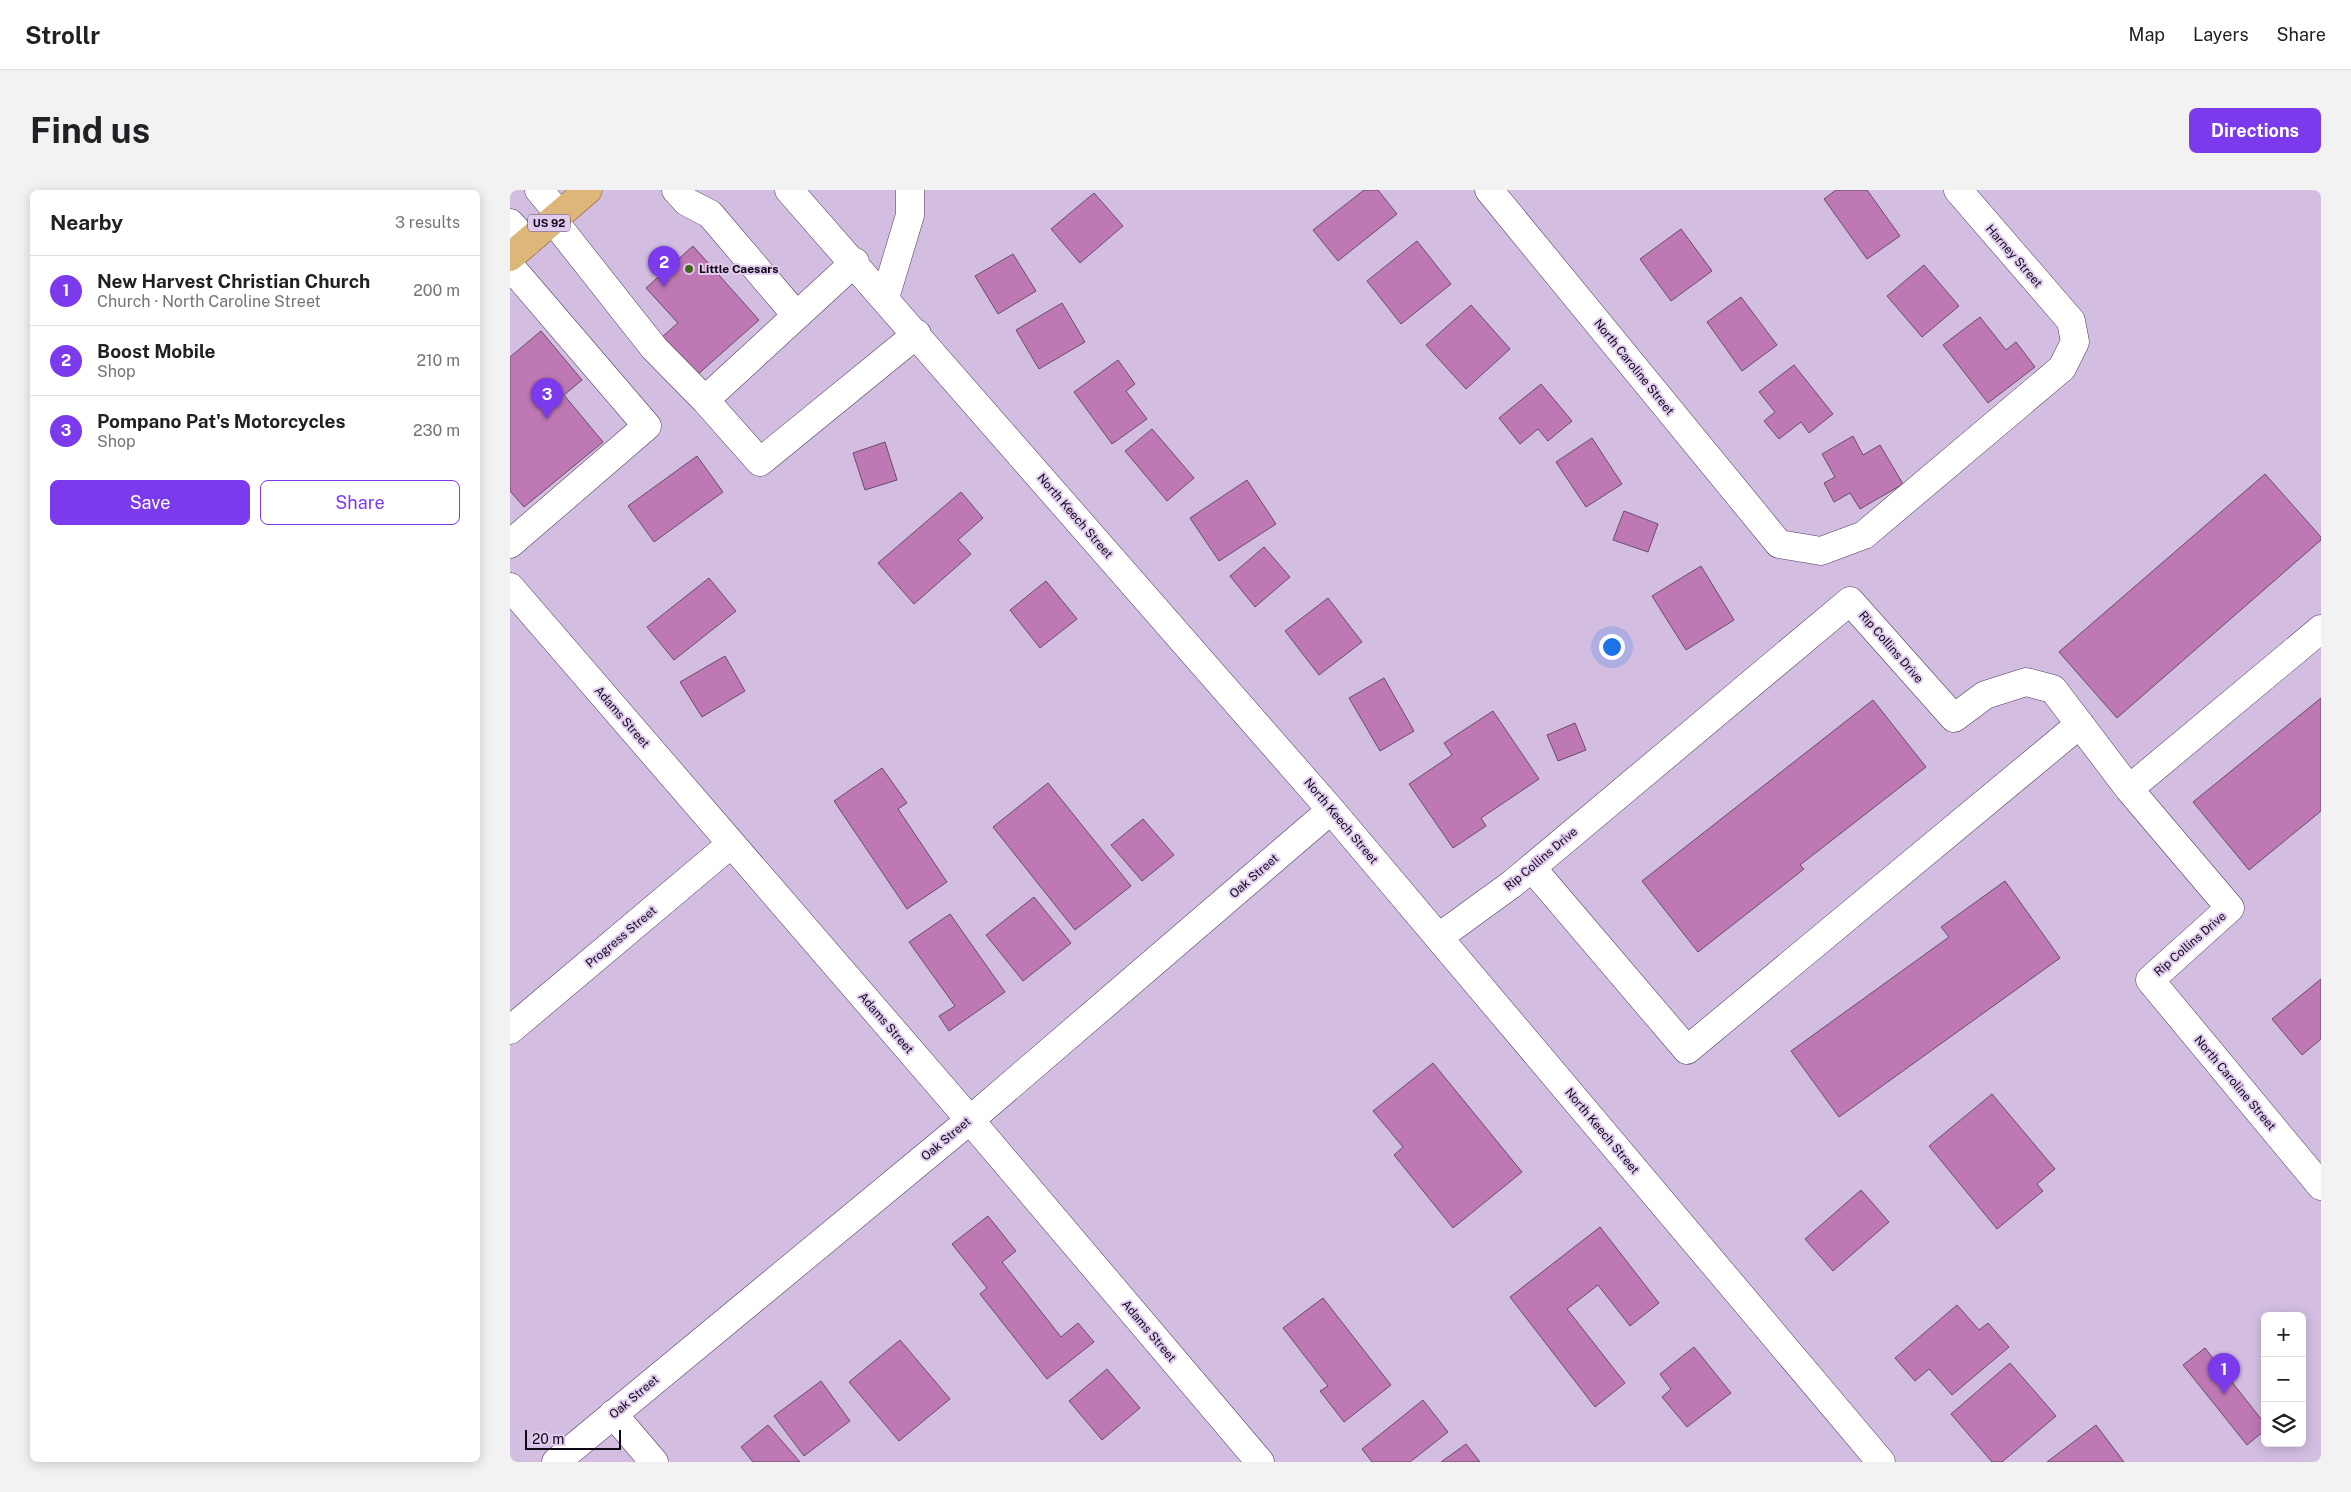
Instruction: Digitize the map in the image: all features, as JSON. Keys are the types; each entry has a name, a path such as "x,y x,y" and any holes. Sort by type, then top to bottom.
{"main road":[{"name":"US 92","path":"516,241 556,217 588,190"}],"street":[{"path":"539,190 556,217 654,348 705,400 760,462 917,334"},
{"path":"676,190 688,202 710,214 796,316"},
{"name":"North Keech Street","path":"789,190 855,262 1331,810 1881,1462"},
{"path":"885,298 910,215 910,190"},
{"name":"North Caroline Street","path":"1489,190 1779,544 1821,551 1864,535 2062,368 2075,342 2071,322"},
{"name":"Harney Street","path":"1958,190 2071,322"},
{"path":"705,400 855,262"},
{"path":"510,266 647,426 510,544"},
{"name":"Adams Street","path":"510,587 970,1120 1260,1462"},
{"name":"Rip Collins Drive","path":"1439,937 1532,868 1850,601 1954,718 1985,695 2026,682 2053,689 2129,789 2230,908 2150,980"},
{"path":"2129,789 2321,629"},
{"path":"1532,868 1687,1050 2080,724"},
{"name":"Oak Street","path":"556,1462 970,1120 1331,810"},
{"name":"Progress Street","path":"512,1025 731,844"},
{"name":"North Caroline Street","path":"2150,980 2321,1186"},
{"path":"613,1414 654,1462"}],"building":[{"path":"1364,190 1378,190 1397,214 1338,261 1313,230"},
{"path":"1836,190 1867,190 1900,236 1867,259 1824,199"},
{"path":"1094,193 1123,226 1080,263 1051,229"},
{"path":"1681,229 1712,271 1671,301 1640,259"},
{"path":"1417,241 1451,284 1401,324 1367,281"},
{"path":"693,246 759,320 696,376 662,337 678,323 646,288"},
{"path":"1013,254 1036,291 998,314 975,276"},
{"path":"1924,265 1959,306 1922,337 1887,296"},
{"path":"1741,297 1777,345 1742,371 1707,322"},
{"path":"1062,303 1085,342 1039,369 1016,330"},
{"path":"1471,305 1510,349 1466,389 1426,345"},
{"path":"1980,317 2006,350 2016,342 2035,367 1988,403 1943,345"},
{"path":"541,331 582,380 564,395 603,442 524,507 510,491 510,357"},
{"path":"1118,360 1135,384 1126,391 1147,419 1112,444 1074,392"},
{"path":"1794,365 1833,414 1809,433 1801,422 1779,439 1764,421 1775,412 1759,392"},
{"path":"1541,384 1572,421 1548,441 1538,429 1520,444 1499,418"},
{"path":"1152,429 1194,478 1167,501 1125,451"},
{"path":"1853,436 1863,455 1880,445 1903,484 1860,509 1850,493 1834,502 1824,483 1835,477 1822,454"},
{"path":"1592,438 1622,484 1586,507 1556,462"},
{"path":"885,442 897,480 865,490 853,453"},
{"path":"697,456 723,492 654,542 628,506"},
{"path":"2265,474 2321,537 2321,540 2117,718 2059,652"},
{"path":"1247,480 1276,524 1219,561 1190,518"},
{"path":"961,492 983,518 958,540 971,554 914,604 878,563"},
{"path":"1624,511 1658,524 1648,552 1613,540"},
{"path":"1264,547 1290,577 1255,607 1230,576"},
{"path":"1701,566 1734,620 1686,650 1652,596"},
{"path":"709,578 736,611 674,660 647,627"},
{"path":"1046,581 1077,619 1040,648 1010,610"},
{"path":"1328,598 1362,642 1319,675 1285,631"},
{"path":"725,656 745,691 702,717 680,682"},
{"path":"1384,678 1414,731 1380,751 1349,698"},
{"path":"2321,698 2321,811 2249,870 2193,802"},
{"path":"1873,700 1926,767 1800,865 1804,869 1698,952 1642,881"},
{"path":"1493,711 1539,779 1481,818 1486,826 1453,848 1409,784 1452,755 1444,743"},
{"path":"1575,723 1586,750 1558,761 1547,735"},
{"path":"882,768 907,803 898,809 947,882 907,909 834,801"},
{"path":"1048,783 1131,886 1075,930 993,827"},
{"path":"1143,819 1174,855 1142,881 1111,845"},
{"path":"2005,881 2060,958 1839,1117 1791,1051 1949,937 1941,927"},
{"path":"1034,897 1071,943 1023,981 986,935"},
{"path":"950,914 1005,992 949,1031 939,1016 955,1006 909,942"},
{"path":"2321,979 2321,1039 2302,1055 2272,1019"},
{"path":"1433,1063 1522,1172 1453,1228 1394,1155 1403,1147 1373,1111"},
{"path":"1992,1094 2055,1169 2037,1184 2043,1191 1997,1229 1929,1146"},
{"path":"1861,1190 1889,1222 1833,1271 1805,1239"},
{"path":"988,1216 1016,1251 1002,1262 1061,1337 1078,1323 1094,1342 1047,1379 980,1294 987,1288 952,1244"},
{"path":"1600,1227 1659,1303 1630,1326 1598,1285 1567,1309 1625,1383 1595,1407 1510,1297"},
{"path":"1323,1298 1391,1385 1344,1422 1320,1391 1328,1386 1283,1328"},
{"path":"1957,1305 1979,1330 1988,1323 2009,1347 1952,1395 1929,1369 1915,1381 1895,1358"},
{"path":"900,1340 950,1399 899,1441 849,1382"},
{"path":"1694,1347 1731,1393 1687,1427 1662,1397 1671,1389 1660,1374"},
{"path":"2205,1348 2261,1419 2261,1433 2247,1445 2183,1365"},
{"path":"2010,1363 2056,1416 2002,1462 1992,1462 1951,1414"},
{"path":"1107,1369 1140,1408 1102,1440 1069,1401"},
{"path":"821,1381 850,1421 804,1456 774,1416"},
{"path":"1423,1400 1448,1432 1410,1462 1372,1462 1362,1449"},
{"path":"768,1425 800,1462 753,1462 741,1447"},
{"path":"2096,1425 2124,1462 2047,1462"},
{"path":"1466,1444 1480,1462 1441,1462"}],"place":[{"name":"Little Caesars","path":"689,269"},
{"name":"Boost Mobile","path":"664,287"},
{"name":"Pompano Pat's Motorcycles","path":"547,419"},
{"name":"New Harvest Christian Church","path":"2224,1394"}]}
